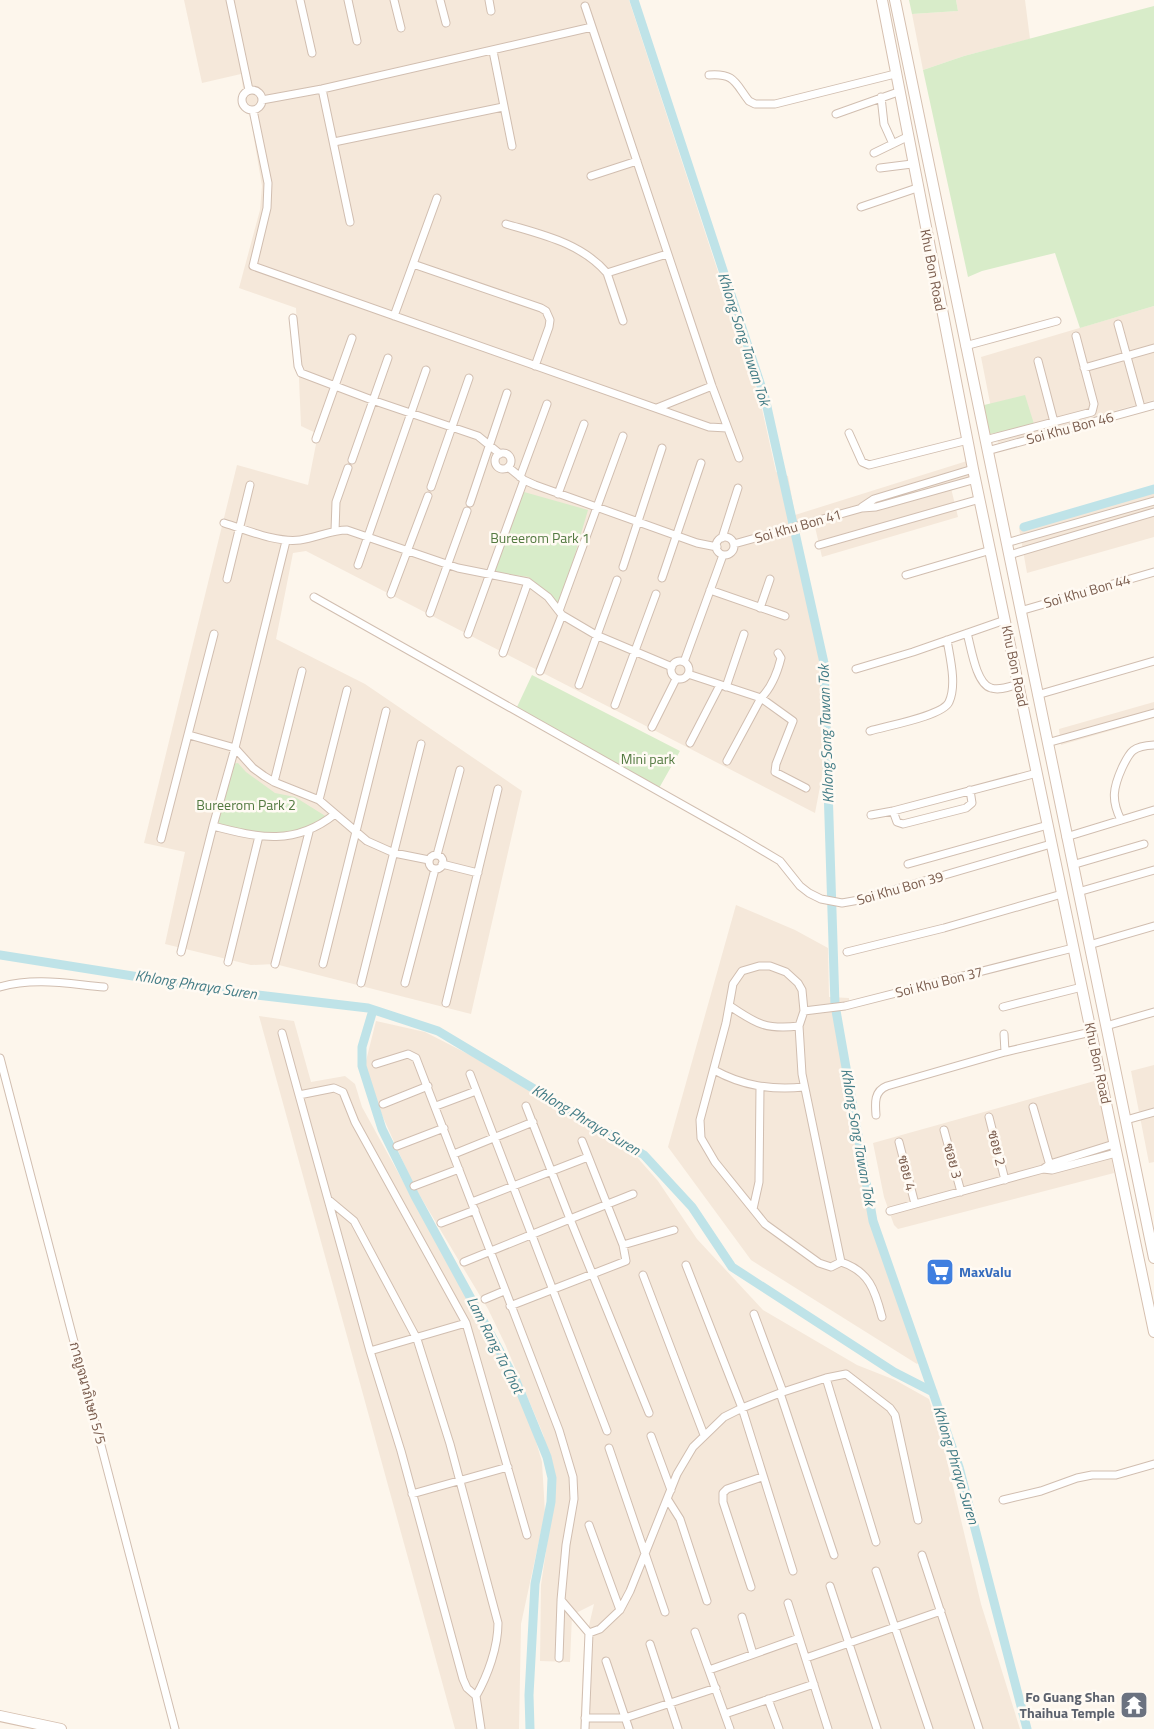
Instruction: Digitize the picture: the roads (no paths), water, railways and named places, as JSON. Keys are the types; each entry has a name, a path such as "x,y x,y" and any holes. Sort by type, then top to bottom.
{"main road":[{"name":"Khu Bon Road","path":"882,0 912,164 980,499 1154,1332"},
{"name":"Khu Bon Road","path":"895,0 1154,1258"},
{"path":"885,18 898,16"},
{"path":"0,1716 60,1729"}],"street":[{"path":"230,0 249,90"},
{"path":"300,0 312,52"},
{"path":"348,0 357,42"},
{"path":"394,0 400,28"},
{"path":"440,0 446,23"},
{"path":"488,0 491,11"},
{"path":"585,6 712,386 739,458"},
{"path":"262,100 322,89 592,27"},
{"path":"493,51 512,146"},
{"path":"709,75 727,76 736,83 749,101 775,104 895,74"},
{"path":"322,89 350,222"},
{"path":"249,90 258,91 262,100 260,107 253,110 247,108 243,102 243,96 249,90"},
{"path":"836,114 898,92"},
{"path":"881,98 884,124 893,144"},
{"path":"334,142 503,107"},
{"path":"253,110 268,183 268,208 253,266 709,427 728,428"},
{"path":"874,152 907,137"},
{"path":"591,176 637,161"},
{"path":"880,168 912,164"},
{"path":"861,206 917,188"},
{"path":"394,316 437,198"},
{"path":"506,224 572,246 598,263 607,273 623,320"},
{"path":"607,273 668,254"},
{"path":"413,264 546,311 550,320 549,327 535,366"},
{"path":"293,318 299,370 305,375 478,436 490,443 500,454 510,457 511,463 508,467 502,469 497,465 496,459 500,454"},
{"path":"965,346 1056,321"},
{"path":"1118,324 1140,404"},
{"path":"986,446 1054,422 1093,411 1094,404 1076,336"},
{"path":"316,439 352,338"},
{"path":"1084,368 1154,348"},
{"path":"352,460 388,358"},
{"path":"1038,361 1054,422"},
{"path":"358,565 426,370"},
{"path":"432,487 469,378"},
{"path":"657,408 712,386"},
{"path":"470,503 507,393"},
{"path":"468,634 547,404"},
{"name":"Soi Khu Bon 46","path":"986,446 1154,405"},
{"path":"558,494 584,424"},
{"path":"849,433 862,462 869,465 968,440"},
{"path":"540,671 623,436"},
{"path":"622,567 662,448"},
{"path":"662,578 701,463"},
{"path":"508,467 522,478 558,494 677,536 717,547 723,555"},
{"path":"335,531 336,502 348,468"},
{"name":"Soi Khu Bon 41","path":"734,544 862,508 876,507 975,474"},
{"path":"227,579 250,485"},
{"path":"717,547 718,541 722,538 738,488"},
{"path":"391,594 428,496"},
{"path":"819,545 980,499"},
{"path":"1006,543 1154,501"},
{"path":"430,613 446,564 467,511"},
{"path":"1009,555 1154,512"},
{"path":"224,522 286,540 308,538 347,530 446,564 528,582 548,598 560,613 596,635 672,667"},
{"path":"684,662 723,555 733,551 734,544 728,538 722,538"},
{"path":"181,952 213,826 236,748 286,540"},
{"path":"906,575 991,550"},
{"name":"Soi Khu Bon 44","path":"1020,611 1154,572"},
{"path":"760,608 770,579"},
{"path":"578,685 617,580"},
{"path":"504,653 528,582"},
{"path":"710,590 785,616"},
{"path":"615,705 656,594"},
{"name":"Soi Khu Bon 39","path":"314,597 738,836 780,861 800,886 822,899 842,903 859,900 1051,844"},
{"path":"856,669 1005,620"},
{"path":"967,633 979,674 985,685 995,689 1019,684"},
{"path":"161,839 214,634"},
{"path":"690,743 723,686 744,634"},
{"path":"870,731 938,712 948,705 952,695 952,682 947,640"},
{"path":"727,761 760,698 769,690 781,658 778,653"},
{"path":"676,679 672,674 672,667 677,662 684,662"},
{"path":"676,679 683,679 688,674 688,667 684,662"},
{"path":"1037,695 1154,662"},
{"path":"274,782 302,671"},
{"path":"688,674 760,698 793,721 776,764 775,772 806,788"},
{"path":"652,727 676,679"},
{"path":"319,800 347,690"},
{"path":"323,964 386,711"},
{"path":"1047,743 1154,712"},
{"path":"188,735 236,748 253,768 274,782 319,800 355,832 367,840 394,853 428,860"},
{"path":"361,983 421,744"},
{"path":"1120,820 1113,799 1115,781 1128,753 1137,748 1154,744"},
{"path":"437,855 460,770"},
{"path":"871,815 893,811 1037,772"},
{"path":"446,1002 498,789"},
{"path":"893,811 897,822 904,824 966,808 972,803 970,790"},
{"path":"1066,837 1154,810"},
{"path":"213,826 259,836 287,835 309,832 335,814"},
{"path":"908,864 1048,825"},
{"path":"275,964 309,832"},
{"path":"228,962 259,836"},
{"path":"1072,865 1144,844"},
{"path":"428,860 432,856 437,855"},
{"path":"437,855 442,860 442,864"},
{"path":"428,860 430,866 435,869"},
{"path":"405,983 435,869 442,864 478,873"},
{"path":"1078,892 1154,870"},
{"path":"847,952 944,928 1062,894"},
{"path":"1089,944 1154,926"},
{"name":"Soi Khu Bon 37","path":"804,1011 845,1006 1073,948"},
{"path":"841,1262 804,1087 799,1026 804,1011 802,990 798,983 786,972 770,966 758,966 742,971 733,984 730,1006 700,1120 700,1138 715,1162 773,1232 819,1263 831,1267 841,1262 854,1266 867,1278 882,1316"},
{"path":"0,987 14,983 45,981 104,987"},
{"path":"1003,1007 1082,988"},
{"path":"730,1006 747,1018 766,1027 776,1029 799,1026"},
{"path":"1106,1026 1154,1012"},
{"path":"876,1115 876,1098 881,1088 1005,1052 1091,1032"},
{"path":"282,1033 463,1679 467,1688 476,1696"},
{"path":"1004,1034 1005,1052"},
{"path":"376,1064 403,1055 414,1055 436,1106 504,1291 559,1430 572,1477 573,1513 566,1545 561,1600 559,1658"},
{"name":"กาญจนาภิเษก 5/5","path":"0,1058 175,1729"},
{"path":"714,1070 740,1082 760,1087 804,1087"},
{"path":"470,1074 607,1431"},
{"path":"383,1104 428,1086"},
{"path":"753,1209 759,1182 760,1087"},
{"path":"299,1095 334,1088 343,1092 355,1122 466,1323 527,1535"},
{"path":"436,1106 476,1091"},
{"path":"526,1106 649,1413"},
{"path":"1034,1106 1051,1167"},
{"path":"1126,1120 1154,1112"},
{"name":"ซอย 2","path":"989,1117 1005,1180"},
{"path":"454,1154 533,1122"},
{"path":"397,1146 444,1128"},
{"name":"ซอย 3","path":"944,1130 961,1192"},
{"path":"510,1306 624,1262 626,1258 623,1245 582,1141"},
{"name":"ซอย 4","path":"899,1142 915,1204"},
{"path":"890,1211 1115,1148"},
{"path":"472,1202 588,1157"},
{"path":"414,1186 459,1169"},
{"path":"464,1262 633,1194"},
{"path":"330,1201 354,1221 417,1339 450,1444 458,1480 498,1622 496,1646 482,1686 476,1696 481,1729"},
{"path":"440,1223 474,1210"},
{"path":"623,1245 674,1230"},
{"path":"686,1265 742,1408 762,1477 793,1571"},
{"path":"642,1275 704,1435"},
{"path":"485,1299 504,1291"},
{"path":"754,1314 782,1392 834,1555"},
{"path":"370,1351 417,1339 466,1323"},
{"path":"589,1633 600,1629 620,1610 630,1592 671,1490 693,1447 724,1417 782,1392 826,1378 848,1375 890,1408 894,1415 918,1520"},
{"path":"826,1378 876,1542"},
{"path":"651,1436 671,1490"},
{"path":"609,1448 665,1612"},
{"path":"1003,1500 1041,1491 1092,1474 1116,1475 1154,1464"},
{"path":"412,1494 508,1467"},
{"path":"751,1587 723,1502 723,1493 727,1489 762,1477"},
{"path":"668,1500 680,1519 707,1601"},
{"path":"589,1525 620,1610"},
{"path":"922,1555 980,1729"},
{"path":"876,1571 929,1729"},
{"path":"830,1586 877,1729"},
{"path":"561,1600 589,1633 585,1729"},
{"path":"788,1604 828,1729"},
{"path":"806,1658 940,1611"},
{"path":"742,1617 753,1654"},
{"path":"695,1632 730,1729"},
{"path":"709,1670 799,1638"},
{"path":"650,1644 678,1729"},
{"path":"606,1661 629,1729"},
{"path":"725,1714 814,1684"},
{"path":"585,1718 625,1718 716,1688"},
{"path":"768,1699 779,1729"}],"waterway":[{"name":"Khlong Song Tawan Tok","path":"634,0 765,398 824,663 835,1005 873,1221 959,1467 1027,1729"},
{"path":"1024,527 1154,489"},
{"name":"Khlong Phraya Suren","path":"0,955 240,993 368,1008 438,1031 644,1155 692,1207 732,1267 894,1372 933,1392"},
{"name":"Lam Rang Ta Chot","path":"373,1010 362,1047 362,1066 382,1129 415,1196 516,1381 547,1457 552,1478 551,1502 535,1584 529,1695 530,1729"}],"place":[{"name":"MaxValu","path":"940,1272"},
{"name":"Fo Guang Shan Thaihua Temple","path":"1134,1705"}],"park label":[{"name":"Bureerom Park 1","path":"540,538"},
{"name":"Mini park","path":"648,759"},
{"name":"Bureerom Park 2","path":"246,805"}]}
